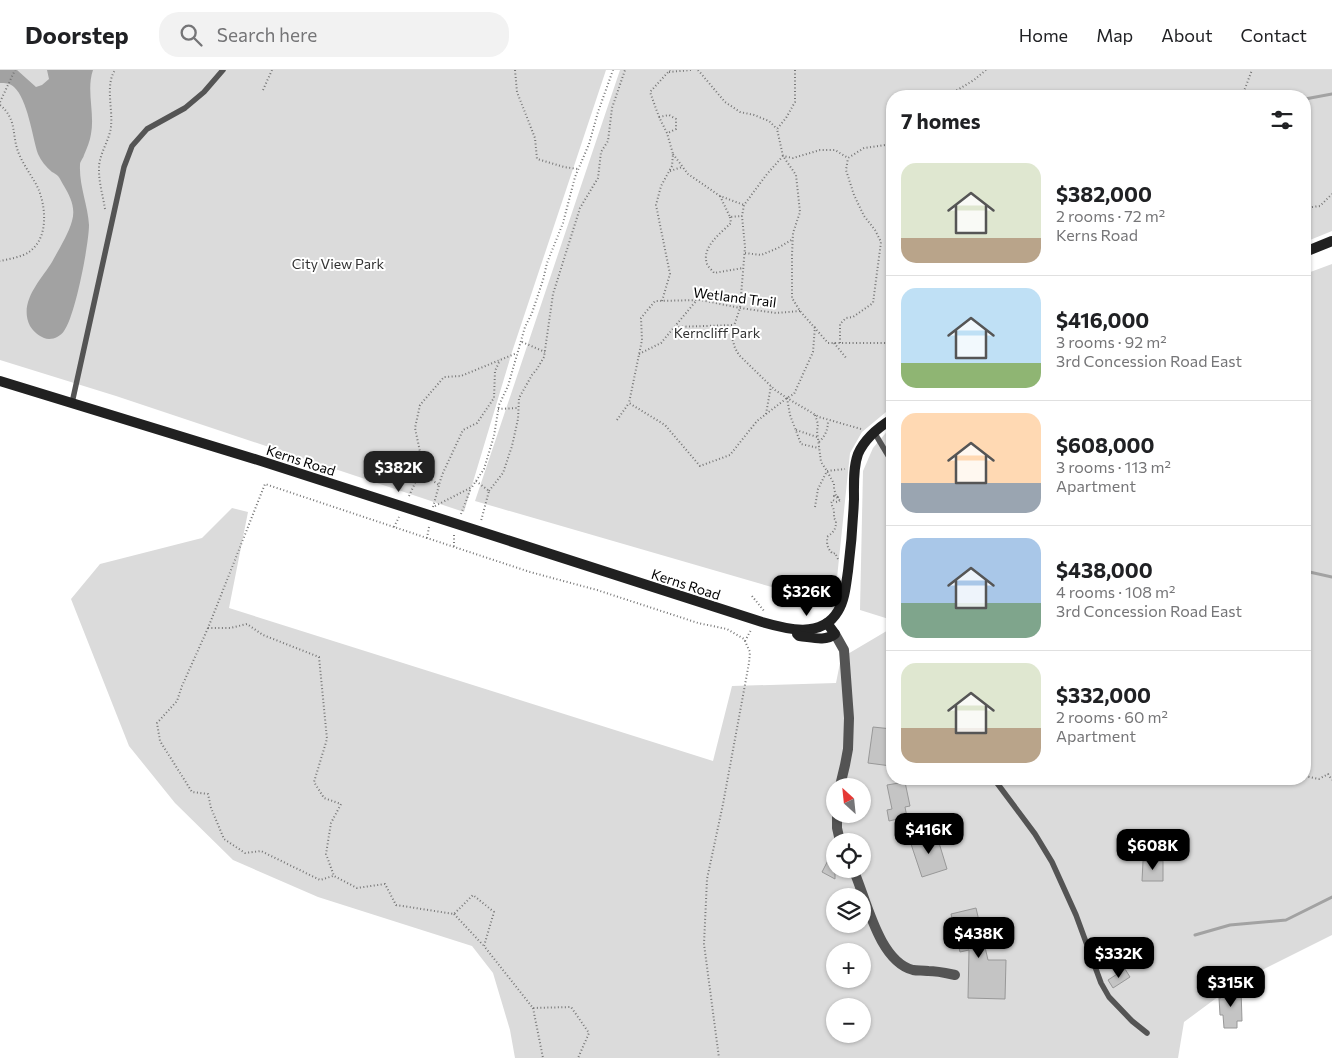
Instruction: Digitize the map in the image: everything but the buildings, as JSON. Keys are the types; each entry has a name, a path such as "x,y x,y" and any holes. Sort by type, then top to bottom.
{"street":[{"path":"1311,250 1332,241"},
{"name":"Kerns Road","path":"0,381 261,461 762,622 792,630 808,630 826,623"},
{"path":"842,778 848,749 849,718 844,650 826,623 839,611 846,584 852,537 855,469 859,452 874,432 886,423"},
{"name":"Kerns Road","path":"792,630 799,636 822,639 830,638 835,634"},
{"path":"856,878 880,938 889,953 899,964 913,970 944,972 955,975"}],"lane":[{"path":"72,403 124,167 132,146 147,129 185,108 204,92 223,70"},
{"path":"874,432 886,452"},
{"path":"998,785 1035,834 1052,862 1076,916 1101,983 1109,997 1132,1021 1147,1033"}],"path":[{"path":"0,261 28,253 35,247 41,238 44,221 44,205 38,189 19,155 9,113 0,104 15,70"},
{"path":"111,224 106,211 98,171 101,154 110,128 112,110 110,80 115,70"},
{"path":"263,90 272,70"},
{"path":"515,70 517,92 535,138 537,159 578,169"},
{"path":"481,522 489,491 503,473 512,446 518,419 519,398 532,375 538,370 544,357 553,294 580,208 598,178 601,152 608,141 612,108 625,70"},
{"path":"617,420 629,403 642,340 641,318 655,301 662,301 670,274 656,205 661,186 672,166 672,154 667,133 650,92 669,71 692,70"},
{"path":"698,70 725,102 740,112 754,114 769,121 777,129 784,156 796,176 800,212 792,239 792,298 800,311 828,343 886,343"},
{"path":"777,129 795,102 795,70"},
{"path":"957,90 986,70"},
{"path":"1244,90 1252,70"},
{"path":"659,117 669,115 676,119 676,129 667,133"},
{"path":"840,343 840,324 846,318 853,317 873,303 882,242 876,230 864,216 854,195 846,170 848,158 864,148 886,145"},
{"path":"784,156 793,158 820,150 835,150 848,158"},
{"path":"672,154 688,174 720,196 744,206"},
{"path":"784,156 767,174 744,206 742,216 745,253 740,308 732,338 735,348 739,356 771,386 815,415 874,432"},
{"path":"670,171 682,167"},
{"path":"1311,207 1320,206 1332,194"},
{"path":"720,196 731,223 710,244 706,255 707,265 714,273 729,272 743,268"},
{"path":"730,217 742,216"},
{"path":"745,253 761,255 778,248 792,239"},
{"path":"639,354 662,343 696,300"},
{"name":"Wetland Trail","path":"662,301 701,300 776,313 800,311"},
{"path":"675,327 734,325"},
{"path":"629,403 665,425 700,466 730,455 757,421 794,394 813,352 815,326"},
{"path":"521,342 545,352"},
{"path":"834,343 848,359"},
{"path":"394,527 423,466 415,428 420,405 444,377 461,376 517,353"},
{"path":"433,507 442,475 463,430 476,423 494,398 496,371 500,360"},
{"path":"766,414 771,386"},
{"path":"787,398 790,415 801,444 819,448"},
{"path":"498,409 519,408"},
{"path":"815,415 818,424 817,431 821,462 834,484 838,497 834,496 840,501 836,502 833,500 831,503 834,510 836,528 827,537 827,546 830,551"},
{"path":"819,442 825,436 828,420"},
{"path":"796,430 818,437"},
{"path":"827,471 855,469"},
{"path":"815,507 818,489 827,471"},
{"path":"420,472 439,485"},
{"path":"476,481 489,491"},
{"path":"334,876 320,880 261,851 245,852 224,839 211,808 208,794 192,792 160,741 157,723 177,701 265,484 427,538"},
{"path":"461,514 472,487"},
{"path":"752,596 764,611 762,622"},
{"path":"208,628 230,628 247,624 263,635 318,657 327,739 314,782 324,798 341,804 331,823 326,854 334,876 357,888 385,884 396,905 454,914 484,946 533,1008 543,1058"},
{"path":"1311,777 1320,778 1328,774 1332,780"},
{"path":"454,914 474,895 494,912 484,946"},
{"path":"533,1008 570,1007 589,1033 578,1058"}],"green space":[{"name":"City View Park","path":"0,70 606,70 512,352 464,512 116,396 0,360"},
{"name":"Kerncliff Park","path":"620,70 1332,70 1332,231 1311,240 1311,90 886,90 886,412 862,432 850,453 837,578 813,599 475,501"},
{"path":"1332,264 1332,935 1238,982 1184,1022 1178,1058 515,1058 510,1030 493,973 472,946 318,897 233,860 175,803 129,746 71,599 100,564 202,538 232,508 248,512 229,608 713,761 732,686 836,683 841,658 886,631 886,785 1311,785 1311,272"},
{"path":"886,433 886,618 860,610 863,471 873,448"}],"shaded area":[{"path":"0,70 17,70 36,87 49,79 47,70 93,70 90,85 91,134 84,156 80,162 81,180 89,225 87,248 73,311 62,333 52,339 44,338 33,330 27,317 27,308 32,292 63,242 72,221 73,207 57,175 39,157 23,100 14,87 6,83 0,83"}],"waterway":[{"path":"1311,98 1332,94"},
{"path":"1311,572 1332,577"},
{"path":"1195,935 1230,925 1286,920 1332,897"}]}
